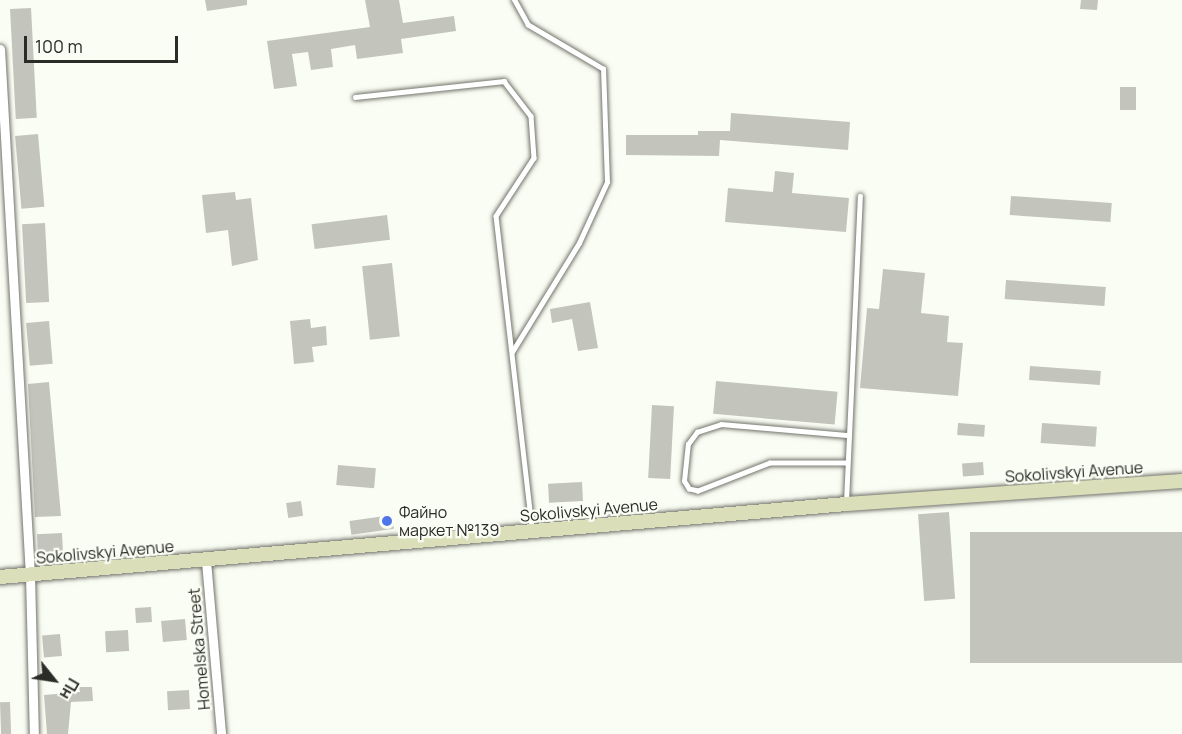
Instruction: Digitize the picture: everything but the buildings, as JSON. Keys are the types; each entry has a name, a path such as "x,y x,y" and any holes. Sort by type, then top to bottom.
{"street":[{"path":"0,49 30,575 34,734"},
{"name":"Sokolivskyi Avenue","path":"0,577 846,504 1182,481"},
{"name":"Homelska Street","path":"206,561 221,734"}],"lane":[{"path":"512,352 579,243 607,182 603,69 528,25 514,0"},
{"path":"355,97 504,81 531,116 534,158 496,216 532,532"},
{"path":"846,504 847,435 860,196"},
{"path":"847,435 721,423 697,432 688,444 684,481 689,489 698,491 770,463 847,463"}],"place":[{"name":"Файно маркет №139","path":"387,521"}]}
